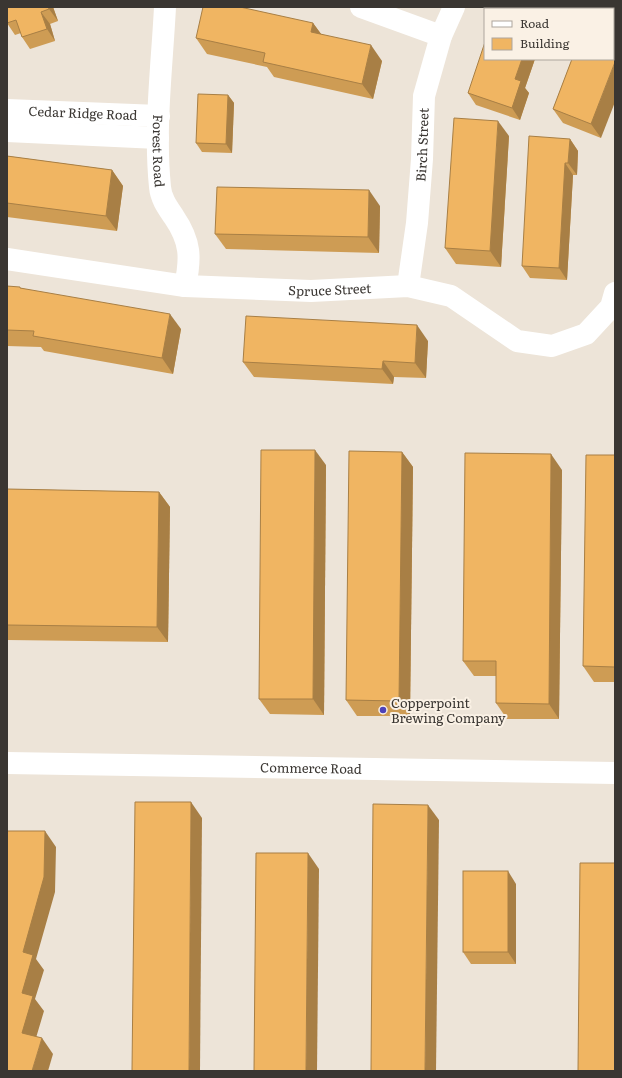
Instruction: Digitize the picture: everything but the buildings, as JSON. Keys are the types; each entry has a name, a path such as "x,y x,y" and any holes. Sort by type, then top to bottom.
{"street":[{"name":"Forest Road","path":"165,7 158,138 160,190 164,203 182,230 189,247 190,259 185,286"},
{"path":"362,7 441,36"},
{"name":"Birch Street","path":"408,286 417,223 424,96 441,36 454,7"},
{"name":"Cedar Ridge Road","path":"7,110 159,116"},
{"name":"Cedar Ridge Road","path":"7,131 158,138"},
{"name":"Spruce Street","path":"7,259 185,286 311,292 408,286 451,296 517,341 552,346 586,334 611,307 615,293"},
{"name":"Commerce Road","path":"7,763 615,773"}],"place":[{"name":"Copperpoint Brewing Company","path":"383,710"}]}
